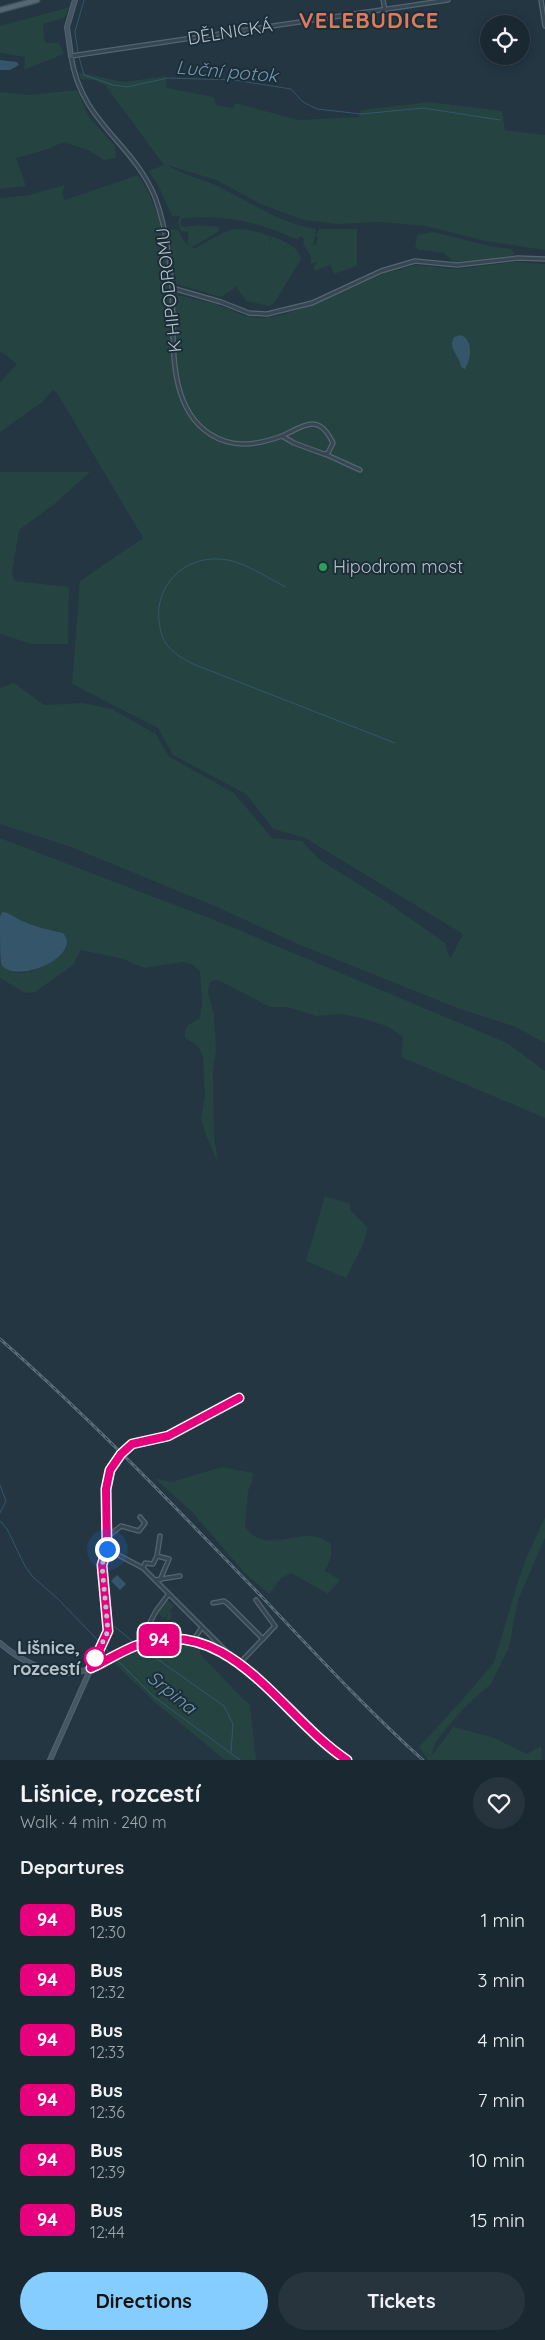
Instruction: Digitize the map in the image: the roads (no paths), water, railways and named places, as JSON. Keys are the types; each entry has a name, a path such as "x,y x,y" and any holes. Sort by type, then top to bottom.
{"main road":[{"path":"0,10 37,0"},
{"path":"71,56 67,28 75,0"},
{"path":"0,1643 31,1662 54,1671 69,1673 91,1668 136,1646 151,1642 166,1639 193,1641 229,1654 320,1739 347,1760"},
{"path":"50,1760 91,1668"}],"street":[{"path":"384,0 385,10"},
{"name":"DĚLNICKÁ","path":"71,56 448,0"},
{"path":"541,0 545,26"},
{"name":"K HIPODROMU","path":"71,56 76,82 85,101 94,116 132,160 154,197 167,241 178,386 192,417 200,428 222,442 231,445 269,441 311,423 316,423 327,430 332,443 328,453 324,454"},
{"path":"172,288 222,302 248,313 267,314 312,303 381,271 415,261 457,266 518,258 545,259"},
{"path":"282,436 294,443 360,470"},
{"path":"91,1668 108,1631 102,1565 107,1549 108,1479 110,1470 121,1454 132,1444 168,1436 239,1398"},
{"path":"106,1538 121,1526 140,1531 146,1523 140,1516"},
{"path":"142,1568 145,1563 153,1564 158,1556 160,1536"},
{"path":"107,1549 142,1568 155,1580 157,1585 229,1654"},
{"path":"158,1556 168,1559 160,1580"},
{"path":"155,1580 180,1576"},
{"path":"146,1630 156,1611 168,1595"},
{"path":"240,1663 275,1626 256,1600"},
{"path":"213,1603 224,1602 228,1604 263,1639"},
{"path":"193,1641 202,1627"}],"water":[{"path":"0,60 17,62 19,65 10,70 0,70"},
{"path":"461,335 468,341 470,346 469,360 465,369 461,367 452,345 454,337"},
{"path":"2,912 31,924 63,933 67,942 64,951 56,959 44,966 18,972 8,970 1,963 0,917"},
{"path":"117,1575 126,1584 120,1590 111,1581"}],"waterway":[{"name":"Luční potok","path":"78,52 75,32 84,0"},
{"name":"Luční potok","path":"79,57 84,75 113,85 127,87 168,78 234,80 291,89 303,102 317,109 361,114 423,108 500,120"},
{"path":"286,587 237,562 219,559 194,563 174,576 162,596 159,608 159,621 163,637 173,651 193,664 395,743"},
{"path":"0,1485 6,1501 0,1513"},
{"name":"Srpina","path":"0,1521 7,1529 25,1566 33,1577 58,1599 112,1655"},
{"path":"109,1622 137,1645"},
{"path":"140,1647 224,1706 233,1724 231,1752"},
{"name":"Srpina","path":"115,1658 153,1696 240,1760"}],"railway":[{"path":"0,1339 68,1401 133,1465 361,1700 423,1760"}],"place":[{"name":"Hipodrom most","path":"323,567"},
{"name":"Lišnice, rozcestí","path":"95,1658"}],"district":[{"name":"VELEBUDICE","path":"369,20"}]}
